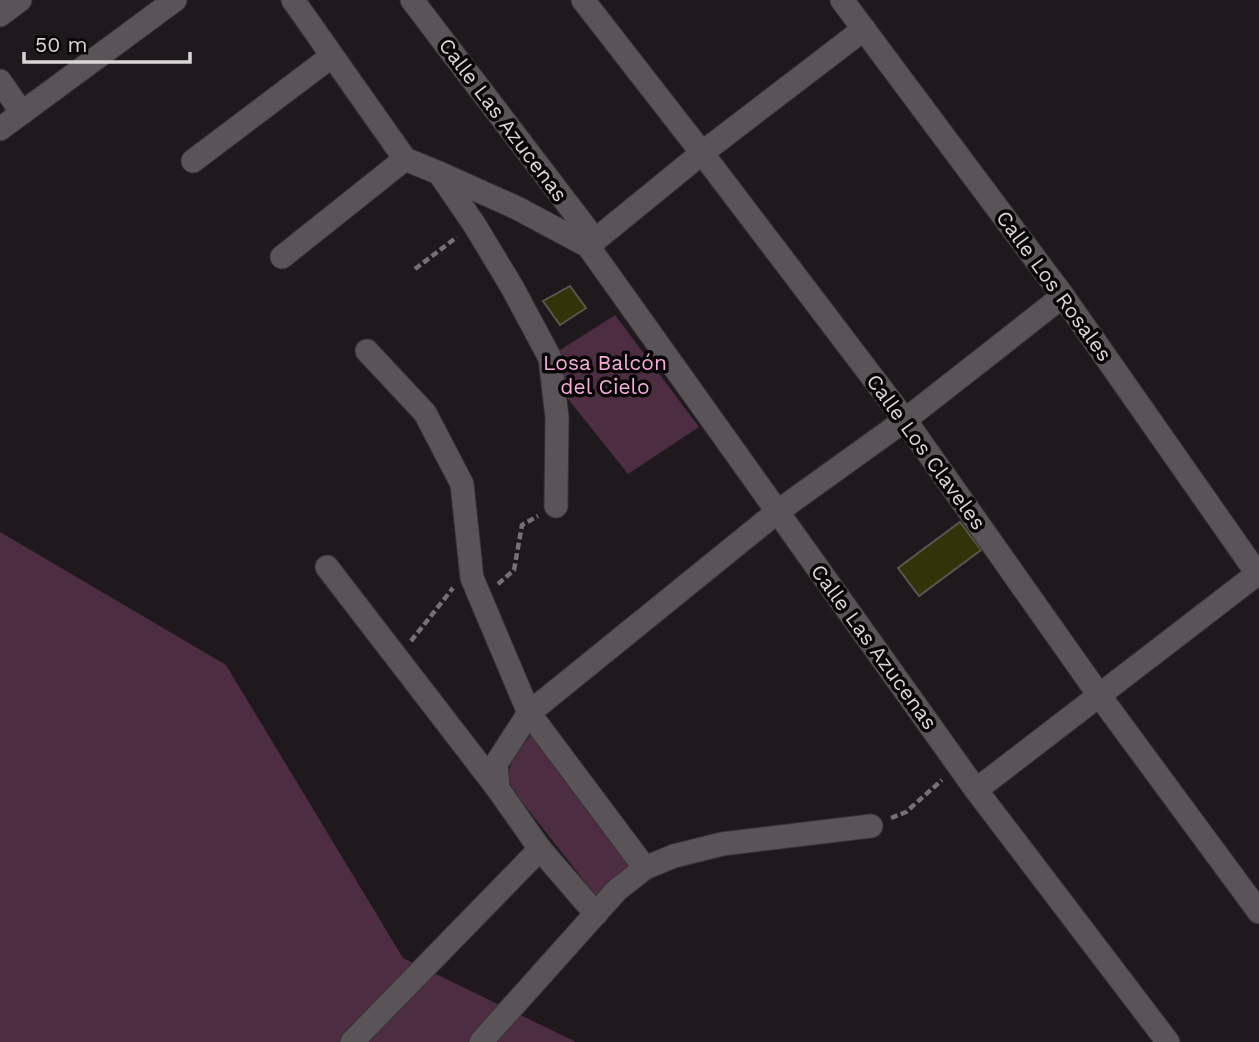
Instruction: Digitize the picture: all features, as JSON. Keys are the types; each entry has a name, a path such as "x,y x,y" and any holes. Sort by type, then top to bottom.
{"street":[{"path":"0,15 20,0"},
{"path":"0,129 175,0"},
{"path":"293,0 405,159 592,243 702,153 864,29"},
{"name":"Calle Las Azucenas","path":"412,0 592,243 777,512 976,790 1168,1042"},
{"name":"Calle Los Claveles","path":"583,0 905,420 1099,695 1259,912"},
{"name":"Calle Los Rosales","path":"842,0 1063,296 1258,575"},
{"path":"193,161 332,56"},
{"path":"0,81 22,113"},
{"path":"282,257 405,159"},
{"path":"439,173 512,287 550,358 557,417 556,506"},
{"path":"498,789 496,764 529,713 777,512 905,420 1063,296"},
{"path":"367,351 425,413 462,484 472,578 529,713 645,868"},
{"path":"327,567 498,789 540,849 596,914"},
{"path":"976,790 1258,575"},
{"path":"481,1042 617,890 645,868 674,856 722,844 871,826"},
{"path":"352,1042 540,849"}],"path":[{"path":"415,269 474,224"},
{"path":"495,574 496,586 514,570 522,525 556,506"},
{"path":"398,659 455,586"},
{"path":"871,826 906,812 958,765"}],"green space":[{"name":"Losa Balcón del Cielo","path":"615,315 699,427 628,474 560,389 554,354"},
{"path":"0,532 226,665 403,958 576,1042 0,1042"},
{"path":"536,728 635,861 596,896 512,789 509,780 511,764"}],"building":[{"path":"570,286 586,308 560,325 543,301"},
{"path":"960,522 981,550 919,596 898,568"}]}
